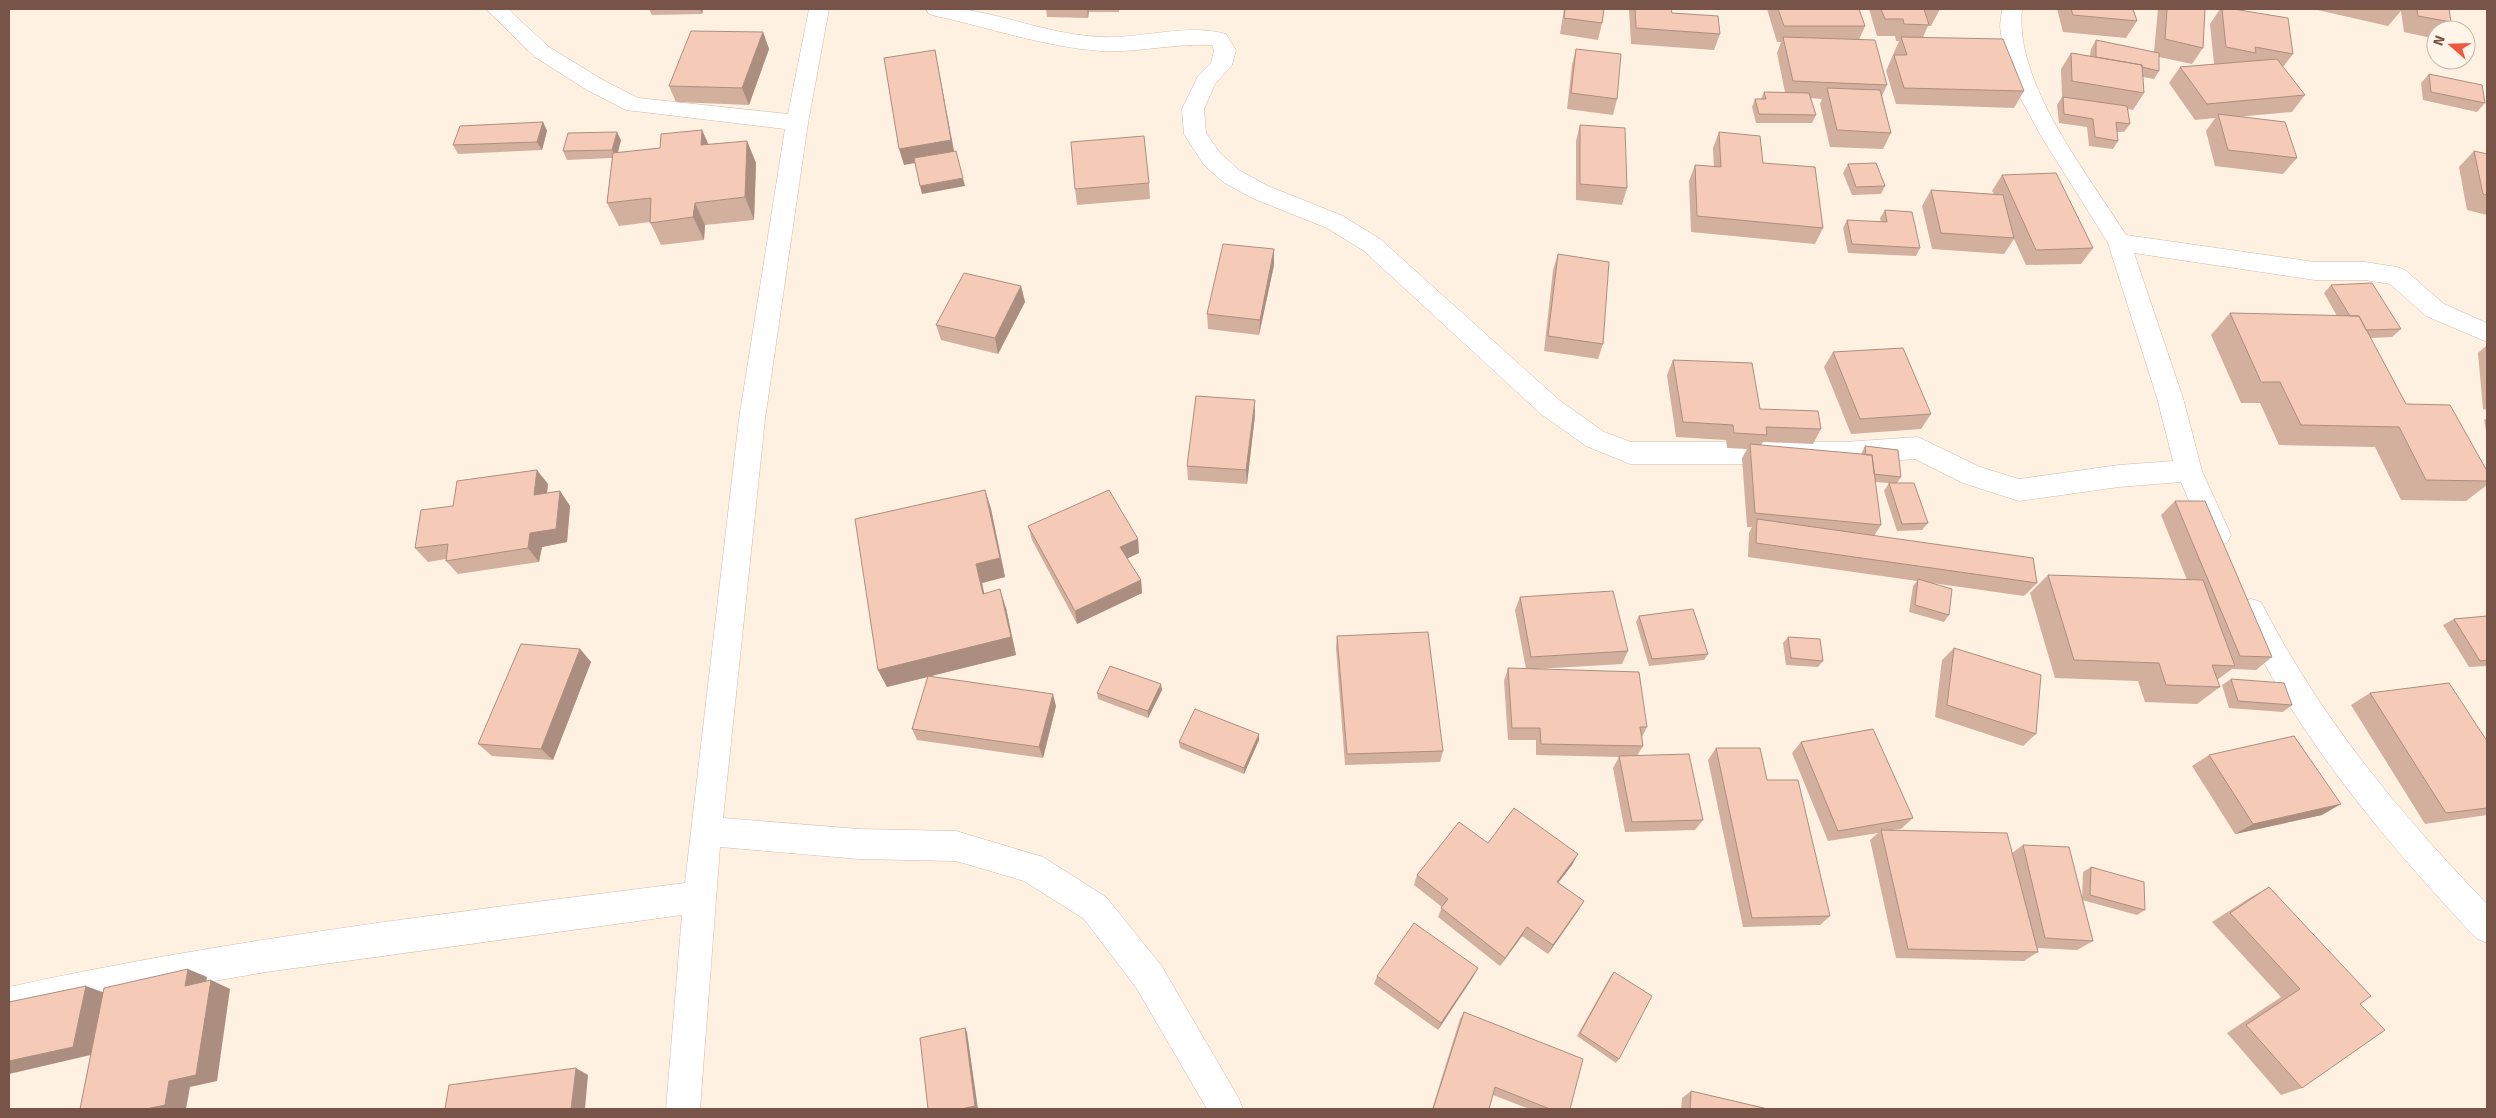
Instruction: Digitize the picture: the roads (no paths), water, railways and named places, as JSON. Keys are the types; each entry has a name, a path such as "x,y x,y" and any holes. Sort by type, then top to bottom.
{"street":[{"path":"496,9 542,52 595,85 634,105 797,123"},
{"path":"682,1109 699,897 752,419 797,123 819,9"},
{"path":"936,9 1064,41 1103,45 1196,36 1219,39 1225,50 1221,65 1206,81 1193,109 1195,134 1212,159 1231,176 1260,192 1335,222 1372,245 1457,324 1504,362 1550,408 1595,439 1630,453 1845,453 1918,448 1972,475 2019,490 2119,476 2189,471"},
{"path":"2012,9 2010,26 2015,57 2026,88 2052,136 2118,242 2170,398 2189,471 2226,557"},
{"path":"2118,242 2315,271 2365,271 2397,276 2435,310 2487,333"},
{"path":"2242,590 2265,641 2302,706 2356,780 2440,878 2487,927"},
{"path":"706,831 859,844 956,846 1032,868 1095,908 1149,977 1226,1109"},
{"path":"9,1003 114,980 330,945 699,897"}]}
